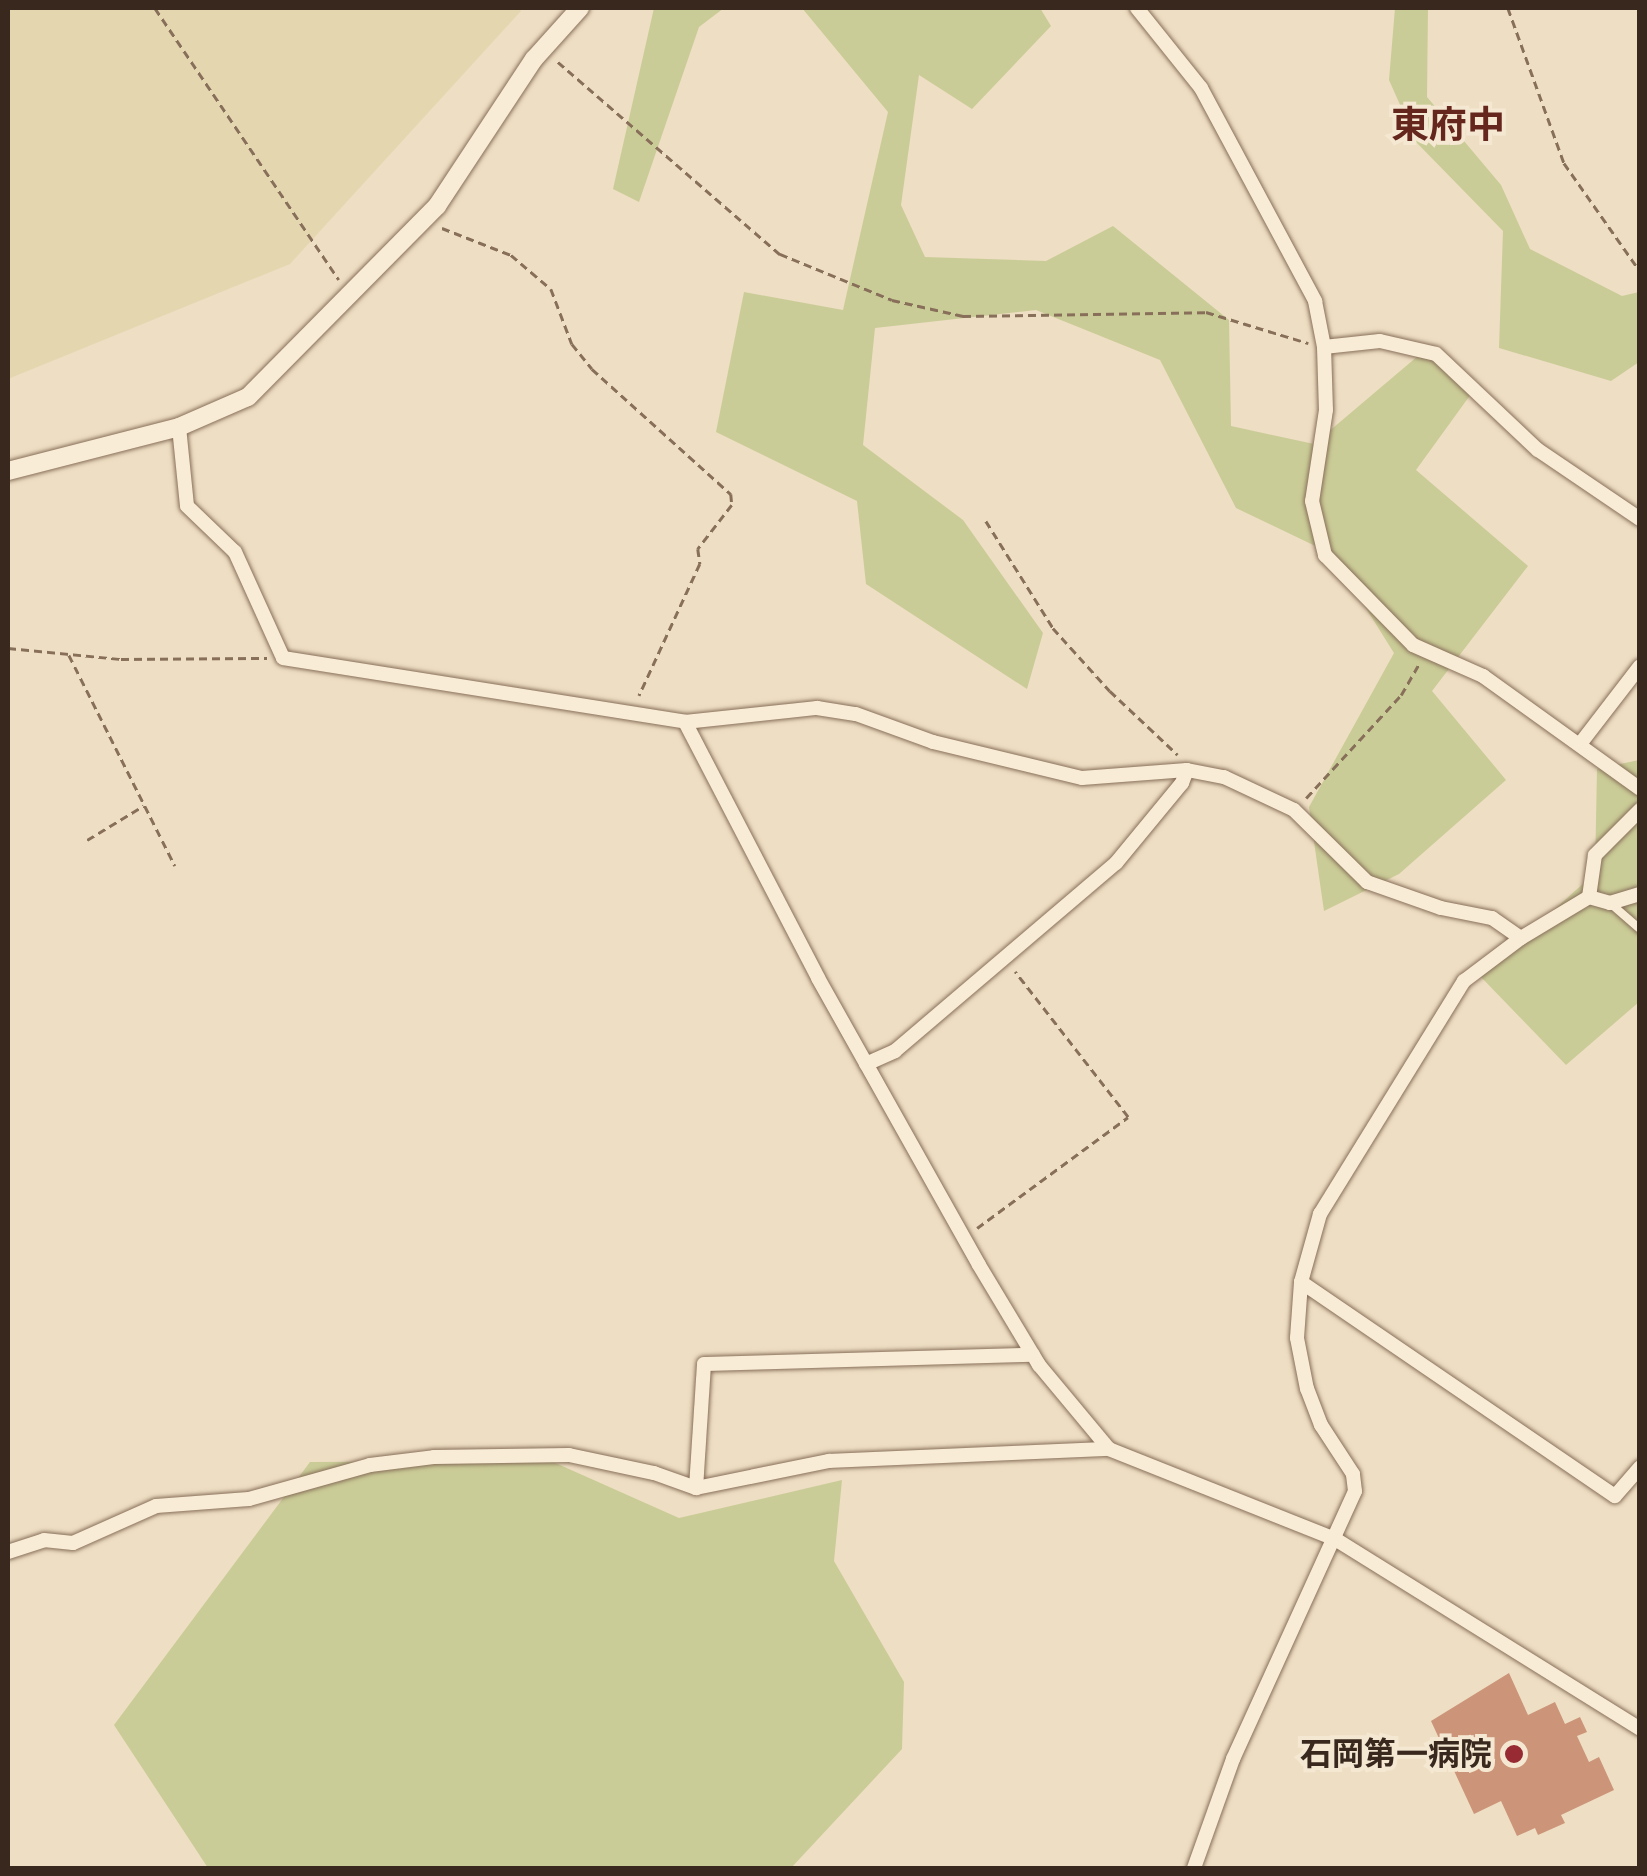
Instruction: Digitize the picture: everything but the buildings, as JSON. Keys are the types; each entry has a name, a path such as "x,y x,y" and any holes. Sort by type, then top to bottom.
{"street":[{"path":"8,470 179,427 248,397 352,298 424,221 543,48 580,8"},
{"path":"1137,8 1201,88 1315,301 1324,348 1326,410 1312,501 1325,555 1423,649 1483,676 1640,788"},
{"path":"1324,348 1380,340 1436,354 1538,450 1640,519"},
{"path":"179,427 187,506 235,552 283,658 685,722 817,708 856,714 932,742 1082,778 1187,770 1224,777 1294,810 1367,882 1440,908 1492,918 1521,938"},
{"path":"1580,744 1640,666"},
{"path":"685,722 726,806 964,1238 1033,1354 1109,1449"},
{"path":"866,1064 895,1050 1116,863 1182,782 1187,770"},
{"path":"1589,898 1595,855 1640,810"},
{"path":"1194,1868 1233,1758 1355,1492 1353,1474 1321,1426 1306,1389 1297,1338 1300,1282 1320,1214 1464,981 1521,938 1589,898 1610,903 1640,894"},
{"path":"1300,1282 1614,1496 1640,1468"},
{"path":"696,1488 704,1364 1033,1354"},
{"path":"8,1552 44,1540 73,1543 156,1506 248,1499 370,1465 434,1456 568,1455 654,1473 696,1488 829,1461 1109,1449 1335,1539 1640,1729"}],"lane":[{"path":"1610,903 1640,929"}],"path":[{"path":"155,8 352,298"},
{"path":"1508,8 1564,163 1640,272"},
{"path":"543,48 780,254 892,300 962,316 1206,312 1324,348"},
{"path":"424,221 511,255 551,289 572,344 592,369 731,494 732,504 698,550 700,564 640,691 638,712"},
{"path":"986,521 1053,628 1187,770"},
{"path":"8,648 120,658 283,658"},
{"path":"1294,810 1401,695 1423,649"},
{"path":"68,654 175,866"},
{"path":"87,840 144,805"},
{"path":"964,1238 1128,1118 1004,958"},
{"path":"844,1868 853,1868"}],"shaded area":[{"path":"8,8 521,11 290,264 8,379"}],"green space":[{"path":"654,8 724,8 699,27 639,202 613,189"},
{"path":"802,8 1040,8 1051,26 972,109 919,75 901,205 925,257 1046,261 1113,226 1229,320 1231,426 1314,444 1425,350 1471,394 1416,470 1528,566 1432,691 1506,780 1399,874 1324,911 1309,807 1394,653 1332,554 1236,508 1160,360 1036,310 875,328 863,445 963,520 1043,633 1027,689 866,584 857,501 716,432 744,292 843,310 888,112"},
{"path":"1395,8 1428,8 1427,97 1501,185 1530,249 1622,296 1639,292 1639,362 1611,381 1499,348 1503,231 1417,143 1389,80"},
{"path":"1639,760 1639,1002 1566,1065 1480,976 1595,873 1597,769"},
{"path":"551,1461 679,1518 842,1480 834,1561 904,1682 902,1749 791,1868 208,1868 114,1725 310,1462"}],"place":[{"name":"石岡第一病院","path":"1514,1754"}],"district":[{"name":"東府中","path":"1448,126"}]}
